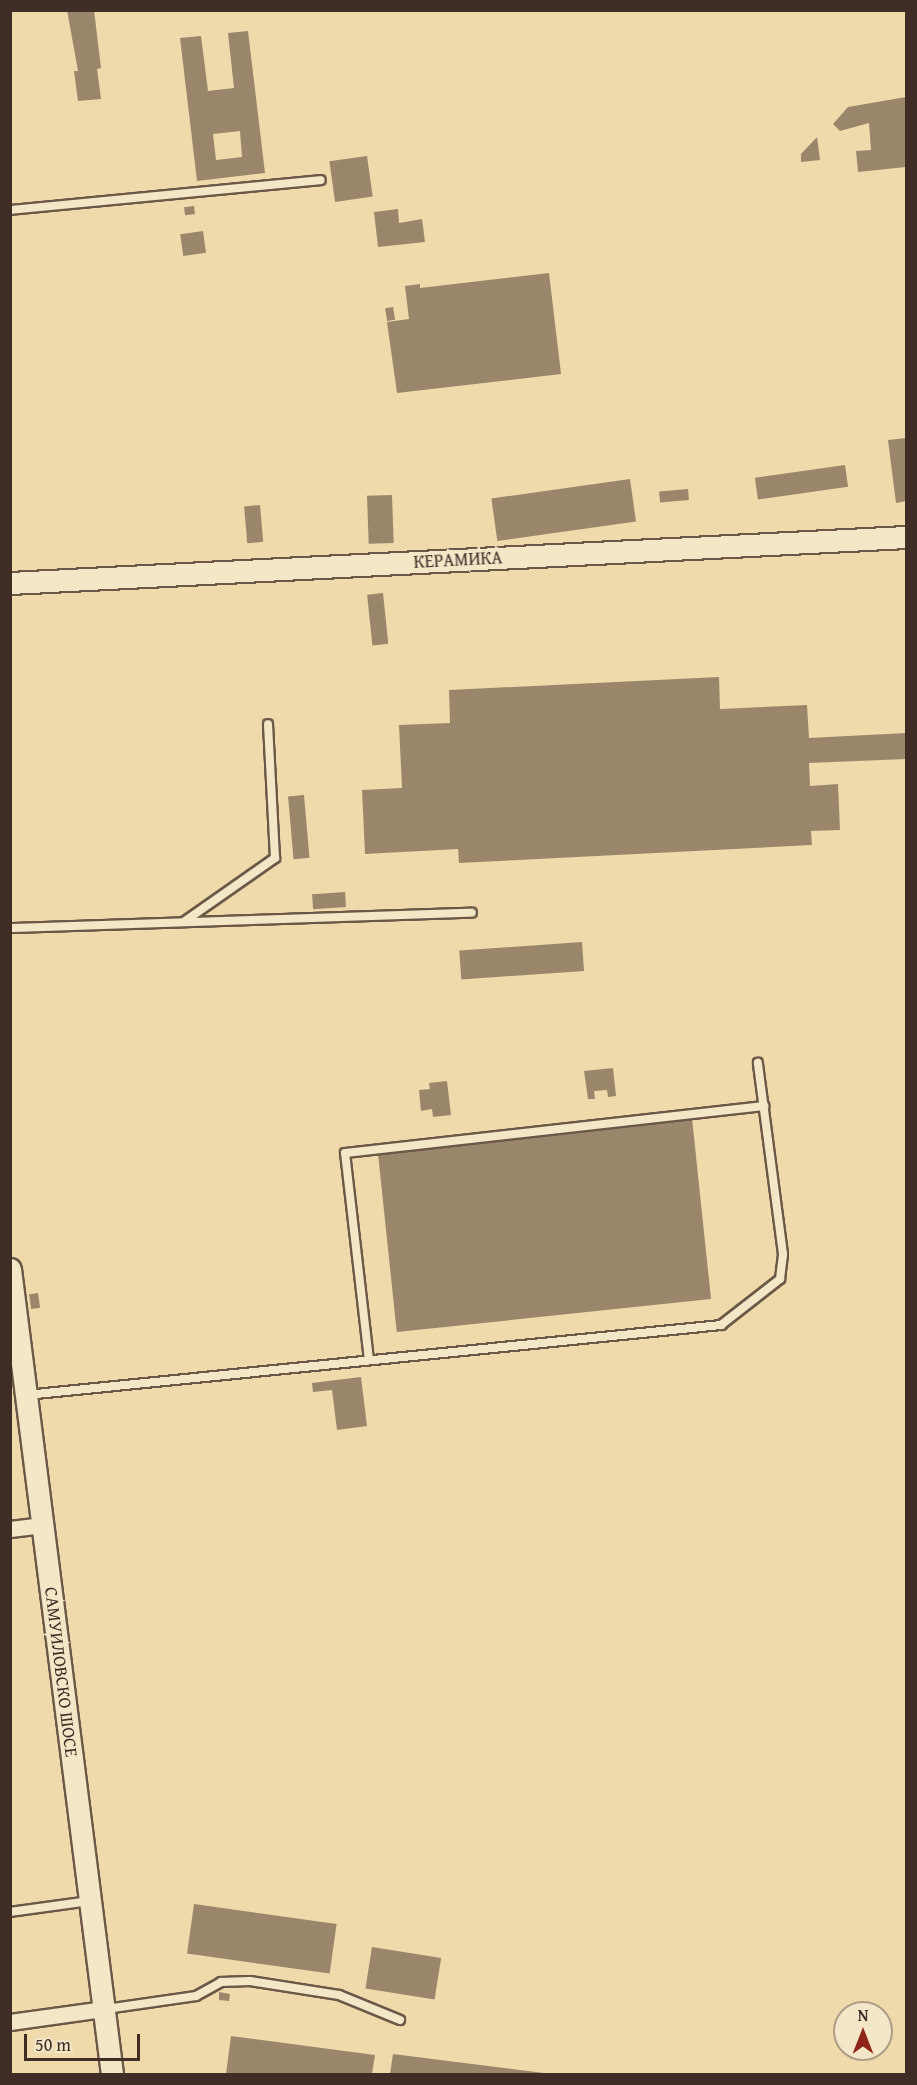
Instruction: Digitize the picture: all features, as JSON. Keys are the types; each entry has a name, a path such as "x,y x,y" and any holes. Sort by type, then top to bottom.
{"street":[{"name":"КЕРАМИКА","path":"10,583 906,537"},
{"name":"САМУИЛОВСКО ШОСЕ","path":"10,1269 112,2074"},
{"path":"10,1529 43,1525"},
{"path":"10,2022 104,2009"}],"lane":[{"path":"10,210 321,180"},
{"path":"184,922 275,858 268,724"},
{"path":"10,927 472,913"},
{"path":"26,1395 721,1325 780,1279 783,1254 758,1063"},
{"path":"369,1360 345,1153 764,1106"},
{"path":"10,1912 90,1901"},
{"path":"104,2009 196,1996 221,1982 250,1981 339,1995 400,2020"}],"building":[{"path":"67,10 94,10 101,68 97,69 101,99 78,101 74,71 78,71"},
{"path":"248,31 265,173 197,181 180,38 201,36 208,91 234,88 228,33","holes":["240,131 242,157 216,160 213,134"]},
{"path":"906,97 906,167 858,172 856,151 871,150 869,123 840,131 833,124 848,107"},
{"path":"817,137 820,160 801,162 801,154"},
{"path":"367,156 373,197 335,202 329,161"},
{"path":"194,206 195,214 185,215 184,207"},
{"path":"398,209 399,223 422,219 425,242 378,247 374,212"},
{"path":"203,231 206,253 183,256 180,234"},
{"path":"549,273 561,374 397,393 387,322 409,319 405,286 420,284 420,288"},
{"path":"393,307 395,320 387,321 385,308"},
{"path":"906,438 906,501 896,503 888,440"},
{"path":"845,465 848,487 758,499 755,478"},
{"path":"630,479 636,522 497,541 491,498"},
{"path":"688,489 689,500 660,502 659,492"},
{"path":"392,495 394,543 369,544 367,496"},
{"path":"260,505 263,542 247,543 244,506"},
{"path":"383,593 388,644 372,645 367,595"},
{"path":"719,677 720,709 807,705 809,738 906,733 906,759 809,763 810,786 838,784 840,830 811,831 812,845 459,863 458,849 365,854 362,790 402,788 399,725 450,723 449,690"},
{"path":"304,795 309,858 294,859 288,796"},
{"path":"345,892 346,907 313,909 312,894"},
{"path":"582,942 584,971 461,980 459,951"},
{"path":"613,1068 616,1096 608,1097 607,1090 594,1091 595,1099 588,1099 584,1071"},
{"path":"447,1081 451,1115 433,1117 432,1109 421,1111 419,1090 430,1089 429,1083"},
{"path":"692,1118 711,1299 397,1332 378,1151"},
{"path":"38,1293 40,1308 31,1309 29,1294"},
{"path":"361,1377 367,1426 337,1430 332,1390 313,1392 312,1383"},
{"path":"194,1904 337,1924 330,1974 187,1954"},
{"path":"372,1947 441,1958 435,1999 365,1988"},
{"path":"219,1992 230,1994 229,2001 219,2000"},
{"path":"231,2036 375,2055 372,2074 226,2074"},
{"path":"393,2054 544,2073 544,2074 390,2074"}]}
